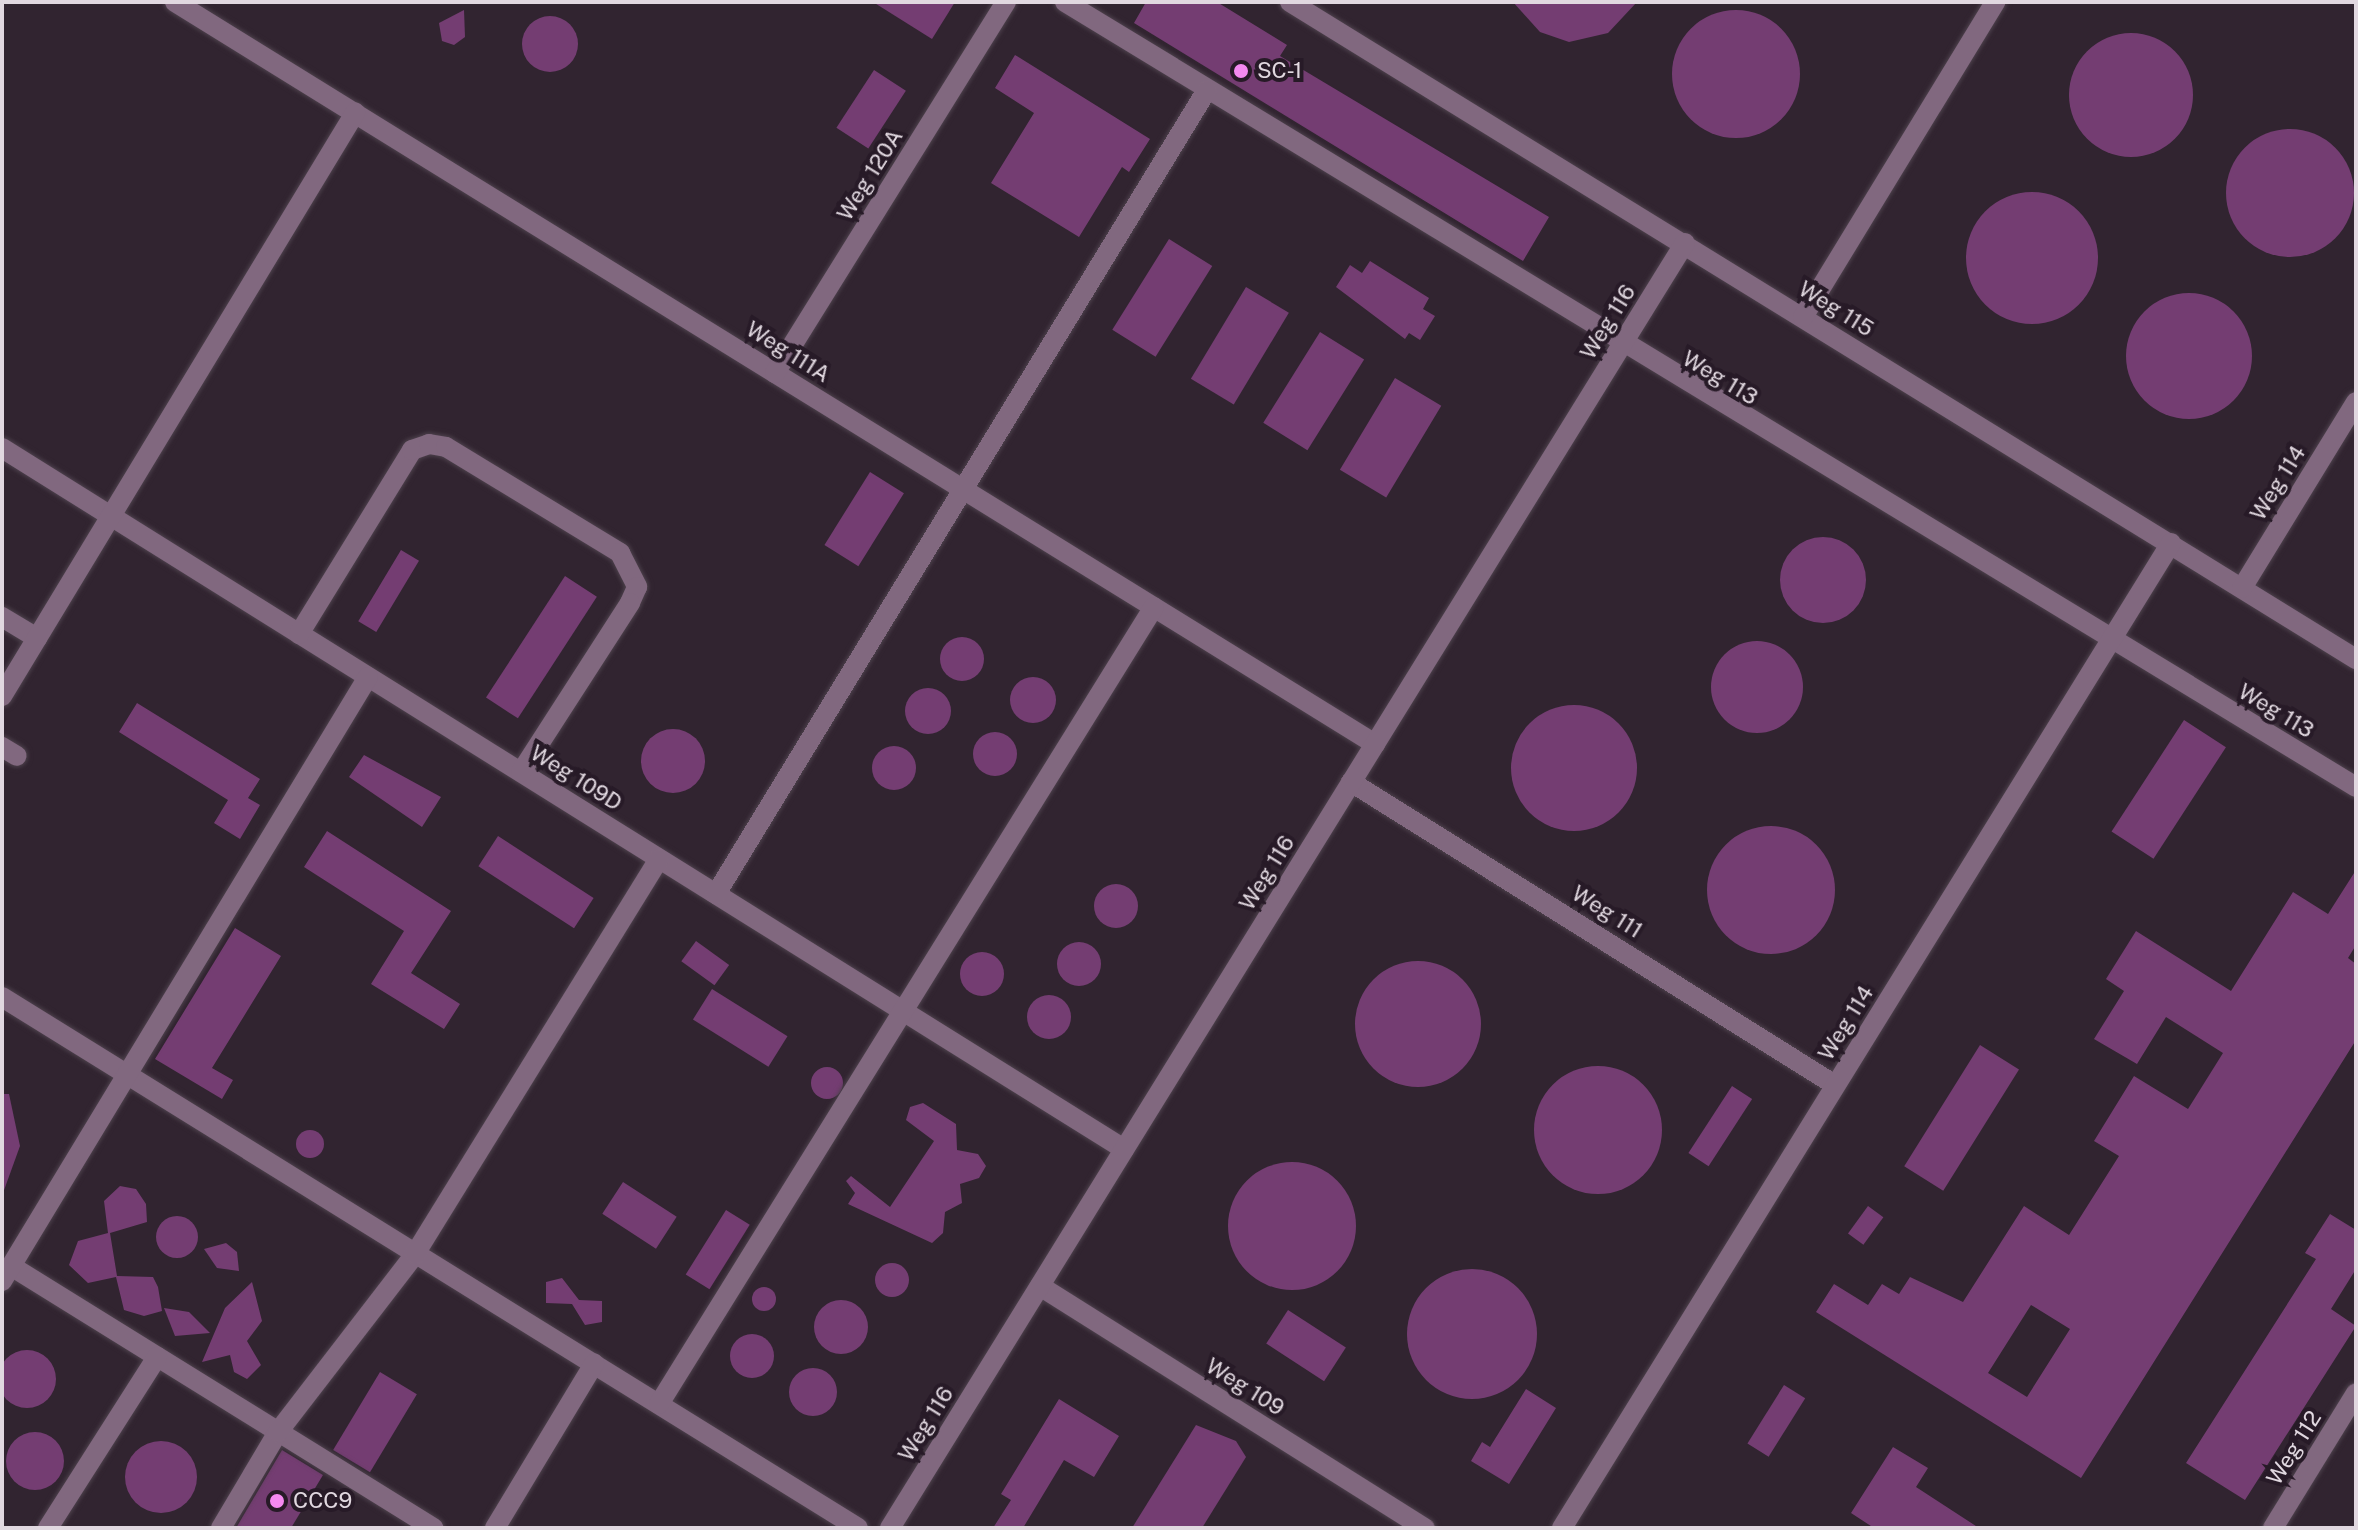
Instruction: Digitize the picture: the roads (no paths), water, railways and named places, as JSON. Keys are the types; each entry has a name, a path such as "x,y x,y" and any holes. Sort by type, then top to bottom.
{"lane":[{"name":"Weg 120A","path":"775,373 1006,2"},
{"name":"Weg 113","path":"1065,2 1621,346 2356,787"},
{"name":"Weg 115","path":"1290,2 2356,659"},
{"path":"1803,317 1995,2"},
{"name":"Weg 111A","path":"182,4 1375,744"},
{"path":"716,894 1207,90"},
{"path":"2,696 355,113"},
{"name":"Weg 116","path":"890,1528 1685,243"},
{"name":"Weg 114","path":"2242,588 2356,402"},
{"path":"299,634 412,450 429,444 446,447 620,553 637,587 630,603 521,772"},
{"name":"Weg 109D","path":"2,448 1124,1149"},
{"name":"Weg 114","path":"1562,1528 2171,543"},
{"path":"659,1404 1154,607"},
{"path":"2,617 37,638"},
{"path":"368,677 6,1274 157,1357 433,1528"},
{"name":"Weg 111","path":"1351,782 1835,1085"},
{"path":"221,1528 278,1432 415,1254 659,859"},
{"path":"2,997 858,1528"},
{"name":"Weg 109","path":"1040,1286 1425,1528"},
{"path":"48,1528 157,1357"},
{"path":"495,1528 594,1364"},
{"name":"Weg 112","path":"2273,1528 2355,1398"}],"place":[{"name":"SC-1","path":"1241,71"},
{"name":"CCC9","path":"277,1501"}]}
